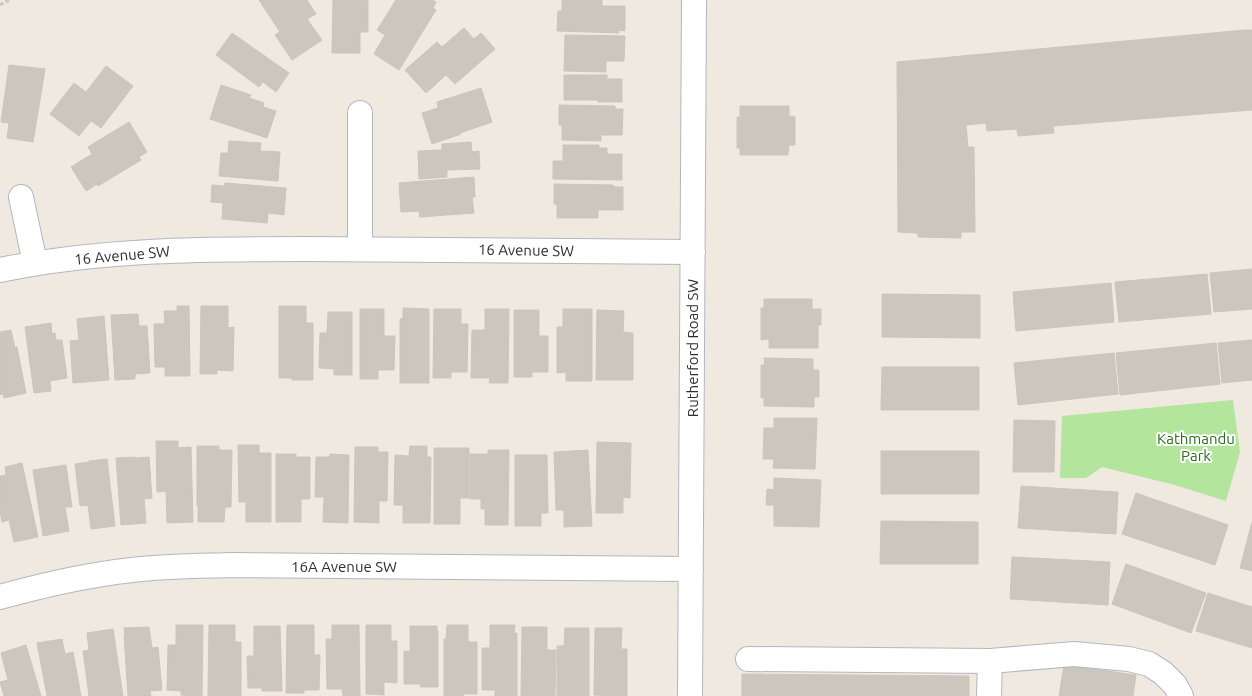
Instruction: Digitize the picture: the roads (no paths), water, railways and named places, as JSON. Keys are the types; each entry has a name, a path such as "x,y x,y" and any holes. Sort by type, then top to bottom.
{"street":[{"name":"Rutherford Road SW","path":"690,696 694,0"},
{"path":"360,113 360,249"},
{"path":"22,197 35,263"},
{"name":"16 Avenue SW","path":"0,270 35,263 175,250 360,249 693,252"},
{"name":"16A Avenue SW","path":"0,597 40,586 134,570 233,565 691,569"},
{"path":"748,660 990,661 1074,654 1129,659 1148,664 1163,673 1175,685 1181,696"},
{"path":"989,696 990,661"}],"park label":[{"name":"Kathmandu Park","path":"1196,446"}]}
